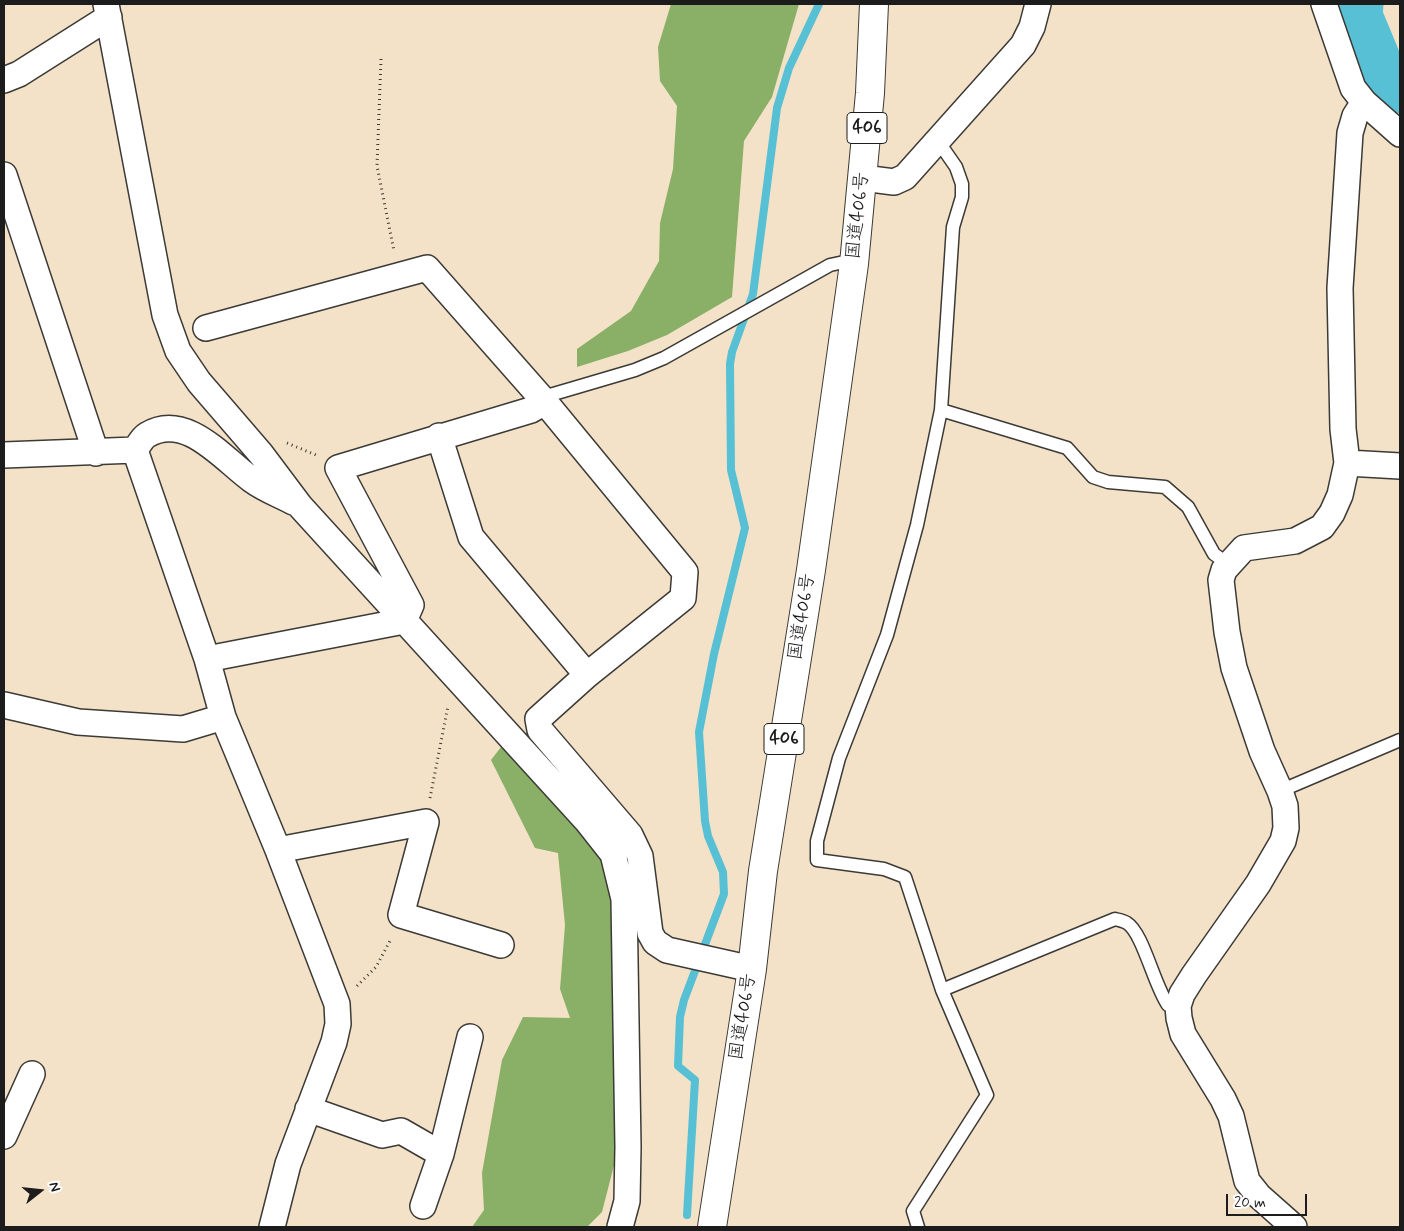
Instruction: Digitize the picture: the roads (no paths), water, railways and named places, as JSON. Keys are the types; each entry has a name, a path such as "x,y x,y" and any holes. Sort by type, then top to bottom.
{"highway":[{"name":"国道406号","path":"712,1227 752,969 763,871 810,570 854,264 863,178 874,4"}],"street":[{"path":"863,178 894,182 905,177 1022,46 1032,27 1038,4"},
{"path":"1324,4 1353,88 1364,102 1400,134"},
{"path":"4,80 20,74 108,10 165,315 178,351 199,382 261,454 300,506 587,821 613,854 624,899 626,956 627,1202 620,1227"},
{"path":"1294,1227 1259,1196 1247,1181 1231,1116 1184,1034 1179,1018 1178,1006 1182,994 1194,975 1258,884 1283,841 1287,817 1280,791 1262,751 1234,668 1226,632 1221,580 1228,564 1244,548 1295,541 1308,536 1322,527 1332,513 1340,495 1347,463 1343,429 1340,279 1350,132 1355,116 1364,102"},
{"path":"4,175 96,453"},
{"path":"206,328 427,268 545,402 686,572 683,598 587,675 538,720 540,730 630,835 640,856 650,933 655,942 667,950 752,969"},
{"path":"404,621 410,605 338,468 439,436 531,410 545,402"},
{"path":"4,455 96,453 135,450 146,435 168,428 182,430 208,444 253,481 300,506"},
{"path":"439,436 471,537 587,675"},
{"path":"135,450 207,659 223,717 278,850 337,1004 338,1024 334,1042 288,1164 272,1227"},
{"path":"1347,463 1400,466"},
{"path":"207,659 404,621"},
{"path":"4,706 78,722 184,729 223,717"},
{"path":"278,850 426,822 401,915 502,945"},
{"path":"423,1206 441,1154 470,1037"},
{"path":"4,1136 32,1074"},
{"path":"308,1109 382,1136 401,1131 441,1154"}],"lane":[{"path":"918,1227 913,1211 987,1095 942,990 905,877 884,869 817,860 817,841 839,758 887,635 917,525 941,410 953,227 962,197 962,184 956,167 938,141"},
{"path":"545,402 550,394 635,370 664,358 830,265 844,262 854,264"},
{"path":"941,410 1067,448 1093,477 1108,482 1165,487 1188,507 1214,554 1228,564"},
{"path":"1280,791 1400,740"},
{"path":"942,990 1115,919 1126,922 1136,932 1159,993 1168,1004 1178,1006"}],"waterway":[{"path":"687,1215 695,1080 678,1066 680,1017 684,1000 724,894 723,872 708,836 705,821 699,732 714,654 745,528 731,470 730,364 732,352 753,294 777,108 789,68 819,4"},
{"path":"1359,4 1358,16 1380,69 1400,89"}]}
